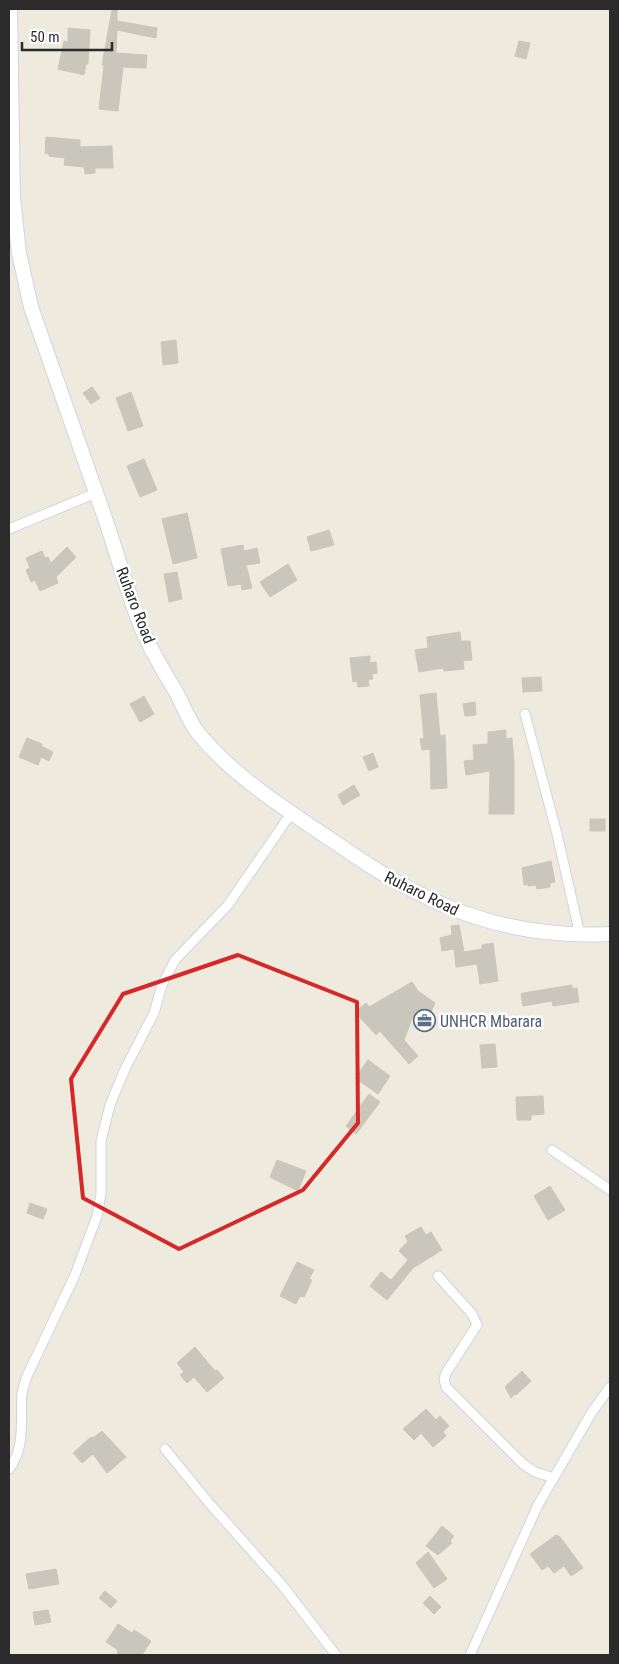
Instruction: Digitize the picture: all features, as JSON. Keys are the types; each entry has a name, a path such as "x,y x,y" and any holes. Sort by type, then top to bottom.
{"street":[{"name":"Ruharo Road","path":"10,9 13,198 19,253 31,307 145,635 197,731 241,775 292,812 394,880 439,904 479,920 511,928 580,936 610,934"},
{"path":"9,529 96,493"},
{"path":"525,714 557,834 580,936"},
{"path":"9,1470 16,1458 21,1442 22,1392 27,1376 75,1275 97,1216 101,1194 101,1141 110,1105 125,1069 154,1012 162,984 175,960 228,904 292,812"},
{"path":"552,1150 610,1190"},
{"path":"438,1276 472,1314 477,1325 446,1373 444,1379 446,1386 523,1464 536,1472 554,1478"},
{"path":"470,1655 538,1505 592,1412 610,1387"},
{"path":"165,1449 215,1510 282,1585 336,1655"}],"highlighted area":[{"path":"238,955 357,1002 358,1123 303,1190 179,1249 83,1198 71,1079 123,994"}],"building":[{"path":"112,10 117,10 117,21 157,28 156,38 117,30 116,53 147,55 146,68 123,67 118,111 99,109 104,65 102,65"},
{"path":"68,28 90,30 88,64 86,64 84,75 58,69 64,41 68,42"},
{"path":"519,41 530,43 526,59 515,56"},
{"path":"46,137 80,140 80,147 112,146 113,168 95,168 95,173 85,174 84,167 64,165 65,158 49,156 49,154 45,153"},
{"path":"176,340 178,363 163,365 161,342"},
{"path":"92,387 100,398 91,404 83,393"},
{"path":"131,392 143,426 128,431 116,398"},
{"path":"144,459 157,490 140,497 127,466"},
{"path":"187,513 197,558 173,564 162,519"},
{"path":"329,530 334,545 311,551 307,537"},
{"path":"243,545 244,551 257,548 260,563 246,565 252,588 242,590 241,584 228,586 221,549"},
{"path":"67,547 76,557 56,577 58,583 40,591 35,580 31,582 26,570 30,568 26,558 42,551 45,558 48,557 51,563"},
{"path":"288,564 297,580 270,597 260,582"},
{"path":"177,572 182,599 169,602 164,574"},
{"path":"460,632 461,641 470,641 472,660 463,661 464,669 444,671 443,668 419,672 415,650 428,648 427,637"},
{"path":"370,656 370,663 376,662 377,673 372,674 373,679 368,680 369,686 358,687 357,681 353,682 350,658"},
{"path":"541,677 542,691 523,692 522,678"},
{"path":"436,693 440,736 445,735 447,788 431,789 430,749 422,750 420,739 424,738 420,695"},
{"path":"144,696 154,714 140,722 130,704"},
{"path":"475,702 476,715 465,716 463,704"},
{"path":"506,730 506,739 512,738 514,814 489,814 490,771 466,775 464,761 474,760 473,745 488,744 488,732"},
{"path":"27,738 42,744 41,746 53,752 49,761 41,757 38,765 19,757"},
{"path":"373,753 378,767 369,771 363,757"},
{"path":"354,785 360,795 343,805 338,795"},
{"path":"590,819 605,819 605,831 590,831"},
{"path":"551,861 555,882 550,883 550,887 537,889 536,885 524,885 522,868"},
{"path":"459,925 464,952 482,949 482,945 493,943 498,981 480,984 477,964 456,967 454,949 442,951 440,938 452,935 451,926"},
{"path":"412,982 418,991 435,1003 430,1014 413,1016 404,1040 418,1056 409,1064 380,1031 376,1035 355,1012 366,1003 369,1007"},
{"path":"572,985 572,989 577,988 579,1002 553,1006 552,1001 523,1006 521,994 523,993"},
{"path":"495,1044 497,1067 482,1068 480,1045"},
{"path":"368,1060 390,1076 378,1094 355,1078"},
{"path":"369,1094 380,1102 356,1134 346,1126"},
{"path":"543,1096 544,1114 531,1115 531,1120 517,1120 516,1097"},
{"path":"277,1160 306,1171 298,1191 270,1177"},
{"path":"550,1186 565,1210 548,1220 534,1196"},
{"path":"30,1203 47,1209 43,1219 27,1213"},
{"path":"421,1227 426,1235 431,1232 442,1250 413,1268 387,1300 370,1286 381,1272 391,1280 408,1260 399,1251 408,1241 405,1236"},
{"path":"297,1262 314,1270 309,1279 312,1280 304,1297 300,1296 296,1304 280,1296"},
{"path":"195,1347 215,1371 217,1370 224,1378 207,1392 194,1377 187,1383 180,1375 184,1372 177,1363"},
{"path":"522,1371 531,1381 511,1398 505,1387"},
{"path":"426,1409 436,1420 440,1416 449,1426 443,1432 446,1436 433,1447 421,1433 414,1440 403,1429"},
{"path":"102,1431 126,1457 107,1473 93,1454 82,1463 73,1453 91,1437 93,1438"},
{"path":"442,1526 454,1536 450,1541 452,1543 438,1555 426,1546"},
{"path":"556,1535 560,1537 583,1568 571,1576 564,1566 554,1573 548,1566 542,1570 530,1554"},
{"path":"428,1552 447,1579 434,1588 416,1563"},
{"path":"56,1569 59,1584 29,1589 26,1574"},
{"path":"105,1591 117,1601 111,1608 99,1598"},
{"path":"430,1596 441,1607 434,1614 423,1603"},
{"path":"48,1610 51,1622 35,1625 33,1612"},
{"path":"118,1624 132,1633 134,1630 151,1641 142,1655 117,1655 118,1650 106,1642"}],"place":[{"name":"UNHCR Mbarara","path":"424,1021"}]}
